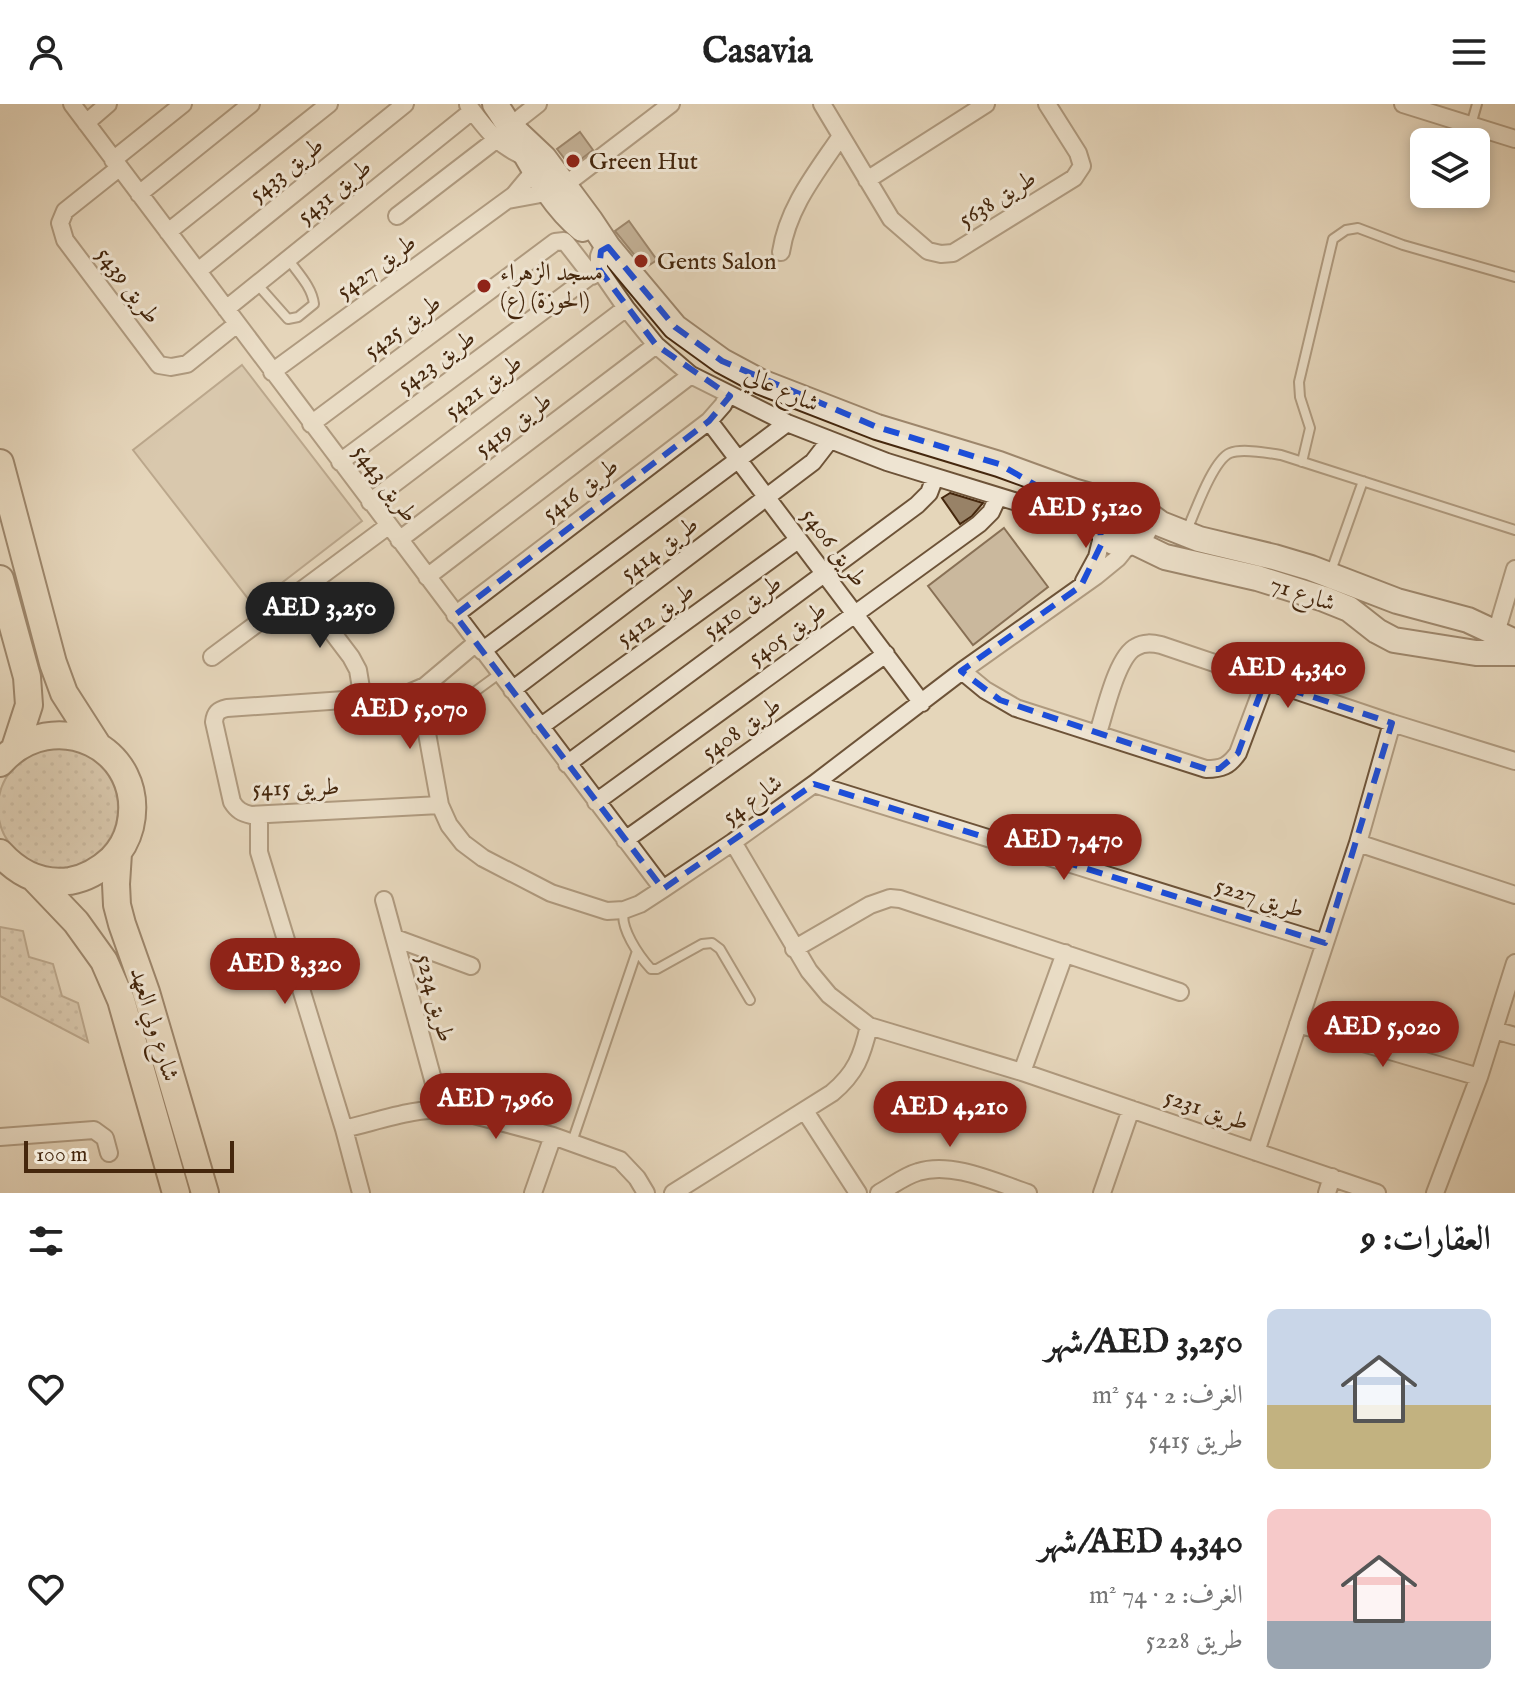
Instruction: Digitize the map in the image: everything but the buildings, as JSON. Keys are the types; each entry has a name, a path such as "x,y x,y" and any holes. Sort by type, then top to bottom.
{"main road":[{"path":"0,463 53,663 64,693 98,746"},
{"path":"0,579 27,677 29,705 8,755"},
{"path":"8,755 35,738 56,734 78,737 98,746 114,759 125,776 131,796 132,816 128,836 118,853 101,869 81,879 58,883 35,879"},
{"name":"شارع ولي العهد","path":"118,853 117,905 205,1193"},
{"name":"شارع ولي العهد","path":"3,860 35,879 76,922 104,961 121,1000 176,1193"}],"street":[{"name":"طريق 5443","path":"72,104 663,889"},
{"path":"86,123 108,104"},
{"name":"طريق 5439","path":"183,104 65,211 60,223 65,240 159,365 171,367 187,364 237,324"},
{"path":"139,194 251,104"},
{"path":"168,232 329,104"},
{"name":"طريق 5433","path":"198,271 405,104"},
{"path":"397,216 538,104"},
{"path":"556,189 671,104"},
{"name":"طريق 5638","path":"822,104 891,219 928,251 941,254 953,253 1074,178 1082,166 1078,153 1047,104"},
{"path":"867,180 986,104"},
{"path":"1403,104 1515,139"},
{"path":"476,106 504,132"},
{"name":"طريق 5431","path":"226,309 476,106"},
{"name":"شارع عالي","path":"504,132 537,163 556,189 599,264 675,327 722,361 761,382 877,427 999,464 1073,491 1104,519"},
{"path":"781,252 786,225 798,201 841,136"},
{"name":"طريق 5427","path":"272,372 508,200 519,190 537,163"},
{"name":"طريق 5427","path":"508,200 556,189"},
{"name":"طريق 5425","path":"311,424 555,242 564,241 599,264"},
{"path":"599,264 626,308 656,345 691,375 728,395 830,440 998,497 1031,503 1057,495"},
{"name":"طريق 5423","path":"340,462 599,264"},
{"name":"طريق 5421","path":"370,502 626,308"},
{"name":"طريق 5419","path":"399,540 656,345"},
{"path":"427,577 691,375"},
{"name":"طريق 5416","path":"455,615 709,421 728,395"},
{"name":"طريق 5406","path":"709,421 922,703"},
{"name":"طريق 5415","path":"440,805 259,815 243,813 232,802 215,715 220,709 227,708 363,700 402,696 419,689 787,423"},
{"name":"طريق 5414","path":"512,690 813,462 830,440"},
{"name":"شارع عالي","path":"999,464 1019,479 1104,519"},
{"name":"طريق 5410","path":"567,764 917,505 929,493 935,477"},
{"name":"طريق 5405","path":"596,802 986,519 998,497"},
{"path":"1119,499 1135,502 1143,511 1145,526 1141,535 1133,542 1114,542 1104,519 1119,499"},
{"name":"شارع 71","path":"1143,511 1161,524 1199,539 1274,557 1397,601 1468,620 1506,638"},
{"name":"شارع 54","path":"1081,586 1097,557 1104,519"},
{"path":"212,657 388,526"},
{"name":"طريق 5412","path":"540,727 798,540"},
{"name":"شارع 71","path":"1133,542 1165,557 1257,578 1324,599 1349,609 1394,640 1476,653 1515,653"},
{"name":"شارع 54","path":"624,910 663,889 814,784 1118,558 1133,542"},
{"path":"1506,638 1515,569"},
{"path":"301,591 351,657 358,670 363,700"},
{"path":"1098,733 1120,664 1136,646 1148,643 1515,761"},
{"name":"طريق 5408","path":"625,840 886,654"},
{"path":"962,671 985,690 1016,708 1206,769 1219,769 1230,764 1238,753 1265,681"},
{"path":"419,689 440,805 449,825 463,843 483,858 551,893 607,911 624,910"},
{"path":"1256,1152 1358,843 1392,723"},
{"name":"طريق 5227","path":"814,784 1325,943"},
{"path":"259,815 259,852 361,1193"},
{"name":"طريق 5231","path":"733,842 809,971 829,995 869,1026 1022,1072 1256,1152 1329,1185 1377,1193"},
{"path":"1358,843 1515,895"},
{"path":"794,949 870,905 890,898 910,901 1180,992"},
{"name":"طريق 5234","path":"384,900 441,1109"},
{"path":"395,938 471,966"},
{"path":"1022,1072 1065,953"},
{"path":"1435,1193 1479,1077 1515,963"},
{"path":"1298,1024 1479,1077"},
{"path":"673,1193 805,1111 844,1083 862,1054 869,1026"},
{"path":"1494,1030 1515,1036"},
{"path":"344,1129 441,1109 455,1110 553,1136 620,1160 646,1193"},
{"path":"1102,1193 1131,1109"},
{"path":"805,1111 858,1193"},
{"path":"0,1137 94,1130 105,1138 109,1153"},
{"path":"533,1193 553,1136"},
{"path":"879,1193 920,1171 941,1168 1028,1193"}],"lane":[{"path":"1471,125 1477,104"},
{"path":"1302,462 1310,428 1300,397 1299,382 1333,239 1346,230 1358,228 1403,245 1515,277"},
{"path":"257,284 288,319 298,317 314,304 314,298 288,259"},
{"path":"1185,533 1217,464 1230,452 1251,451 1281,455 1515,530"},
{"path":"1329,575 1363,481"},
{"path":"458,704 499,674"},
{"path":"624,910 622,916 637,951 649,967 654,970 702,944 712,943 720,949 750,1000"},
{"path":"572,1142 637,951"}],"highlighted area":[{"path":"608,247 675,327 722,361 877,427 999,464 1100,522 1101,545 1081,586 961,671 1000,700 1206,769 1219,769 1238,753 1265,681 1392,723 1325,943 814,784 663,889 455,615 709,421 730,396 656,345 599,269 601,251"}],"shaded area":[{"path":"242,365 362,521 253,605 133,450"},
{"path":"1004,528 1048,587 973,645 928,586"},
{"path":"46,749 70,749 91,758 108,775 117,796 117,820 108,841 91,858 70,867 46,867 25,858 8,841 -1,820 -1,796 8,775 25,758"},
{"path":"0,927 23,931 29,957 53,964 62,996 78,1003 88,1042 0,996"}],"place":[{"name":"Green Hut","path":"573,161"},
{"name":"Gents Salon","path":"641,261"},
{"name":"مسجد الزهراء (ع) (الحوزة)","path":"484,286"}]}
